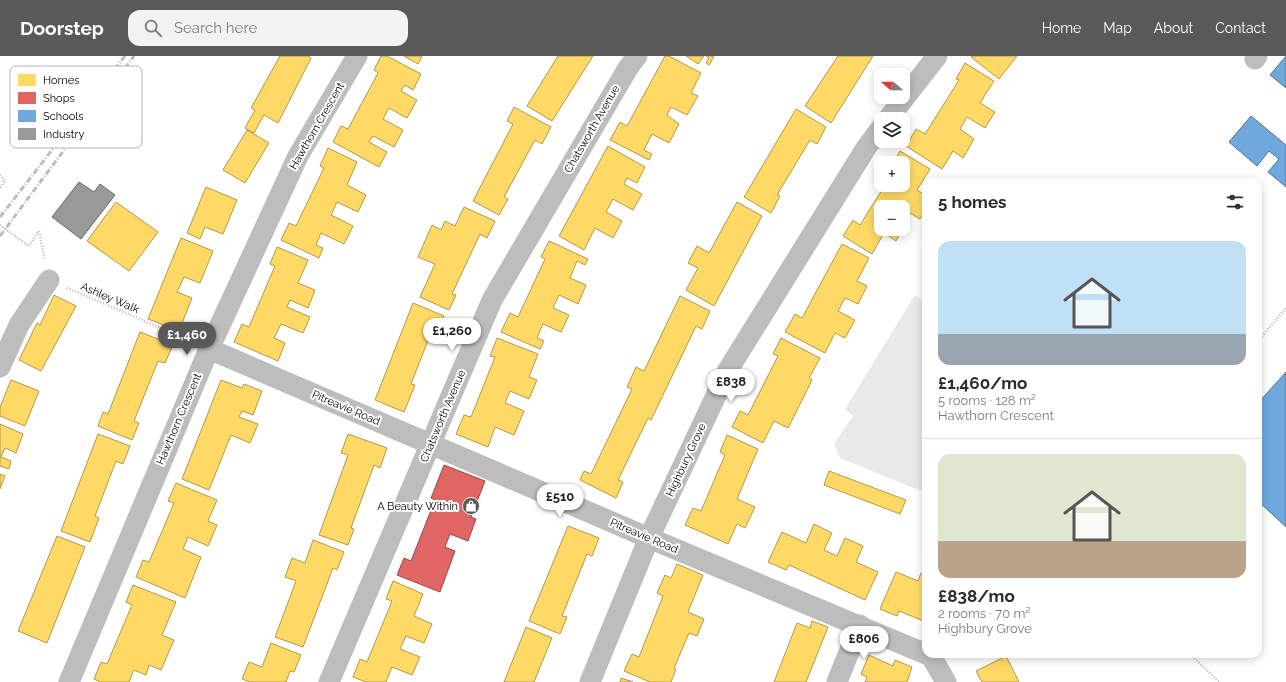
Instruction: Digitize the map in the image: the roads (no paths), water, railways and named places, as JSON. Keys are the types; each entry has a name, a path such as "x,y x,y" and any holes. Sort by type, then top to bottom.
{"street":[{"name":"Hawthorn Crescent","path":"69,682 209,349 298,156 357,56"},
{"name":"Chatsworth Avenue","path":"329,682 492,300 628,68 637,56"},
{"path":"893,112 937,56"},
{"name":"Highbury Grove","path":"590,682 649,538 728,370 874,137"},
{"path":"0,367 19,325 49,280"},
{"name":"Pitreavie Road","path":"209,349 430,445 922,652"},
{"path":"837,682 860,625"},
{"name":"Pitreavie Road","path":"932,658 946,682"}],"railway":[{"path":"117,66 125,56"},
{"path":"127,66 134,56"},
{"path":"0,217 54,148"},
{"path":"0,236 66,148"}],"place":[{"name":"A Beauty Within","path":"471,506"}]}
